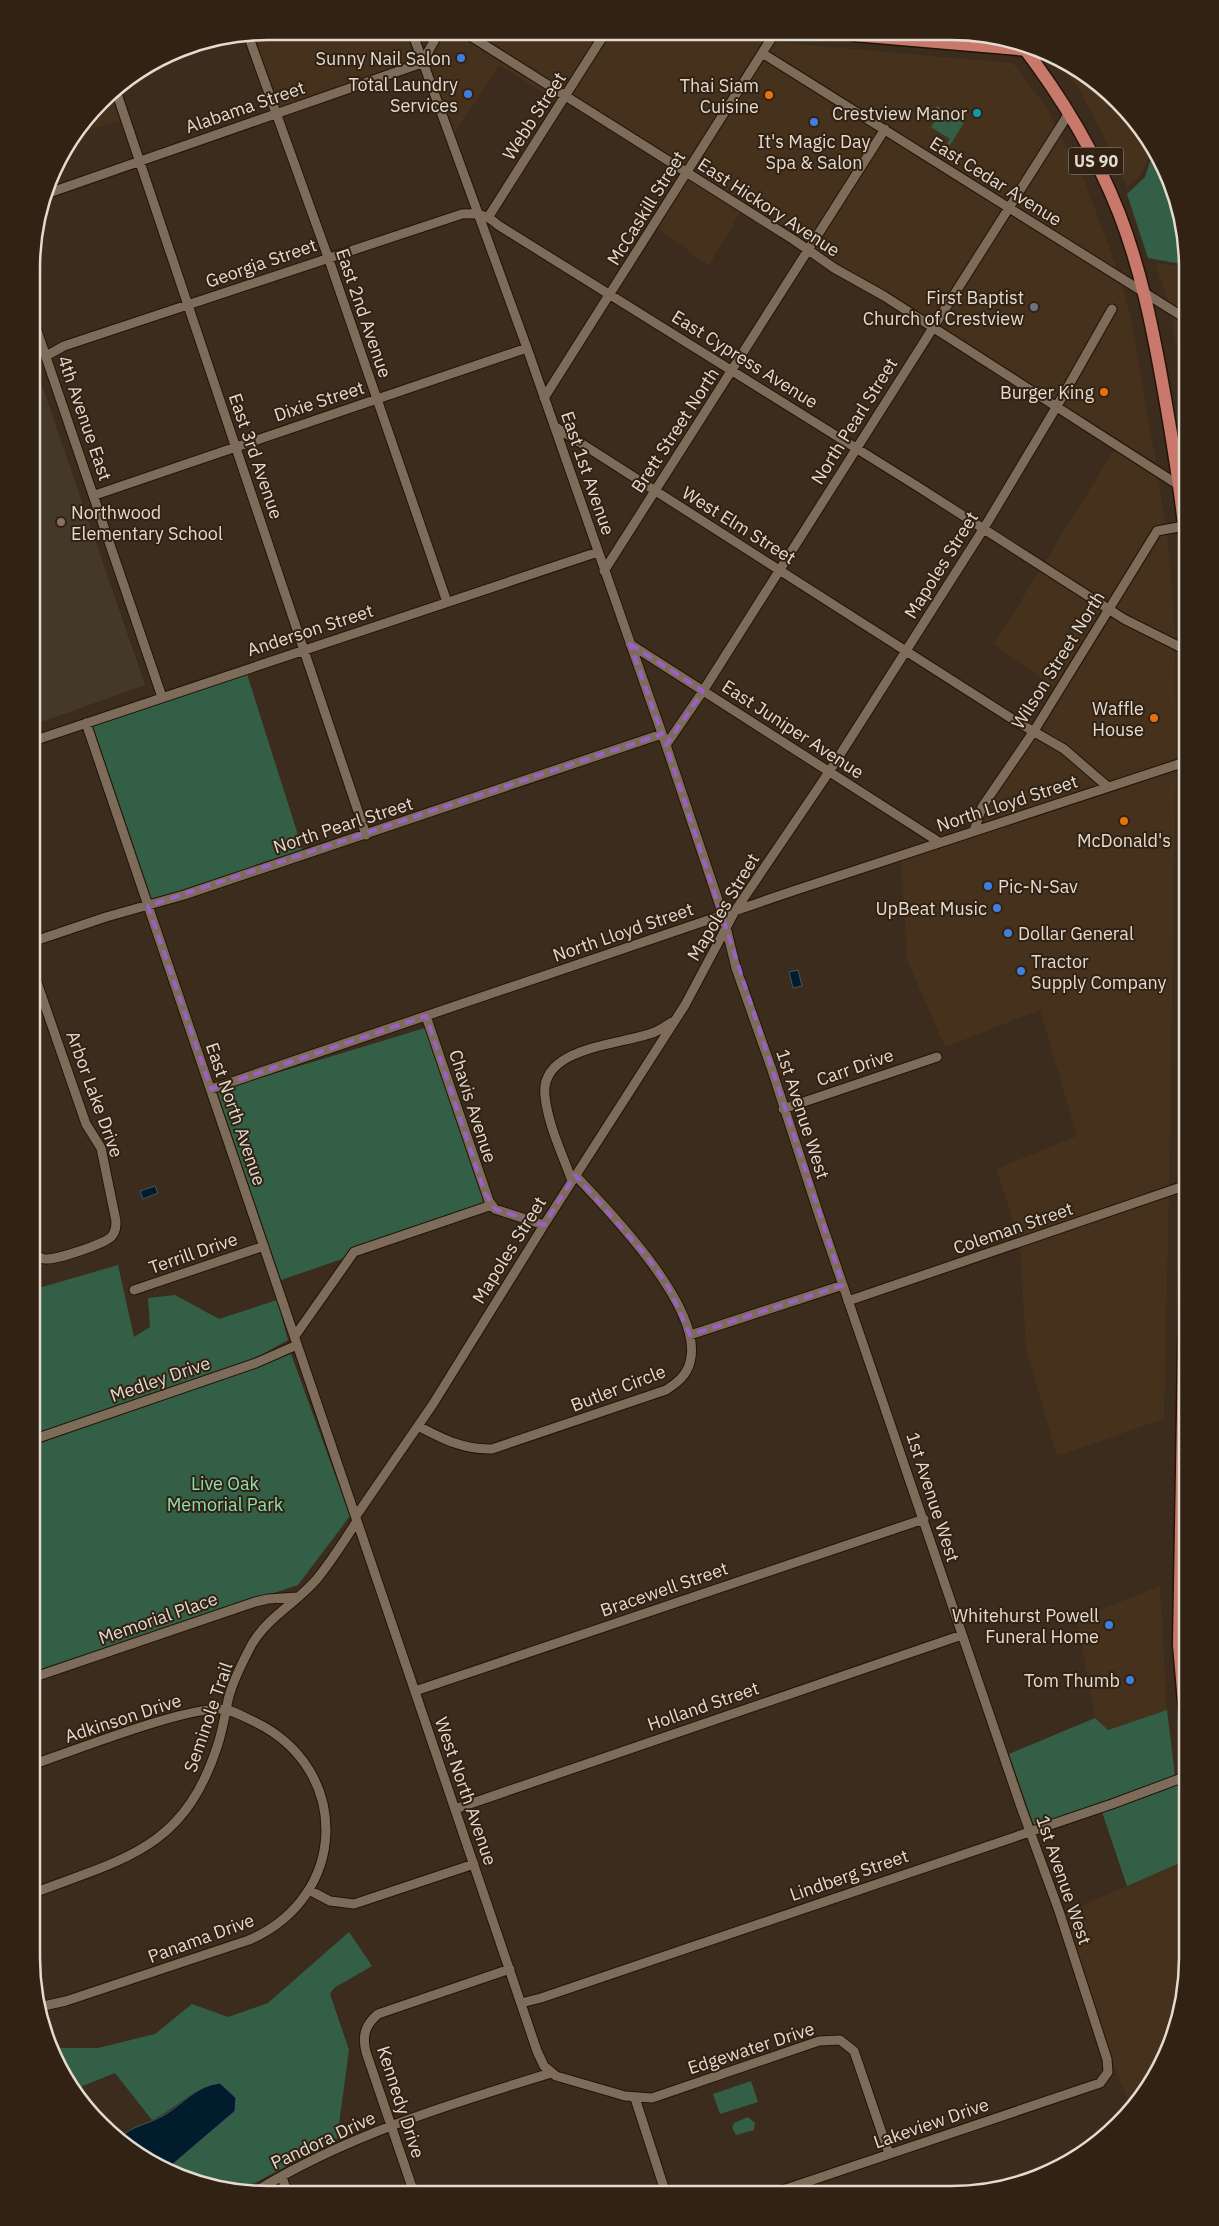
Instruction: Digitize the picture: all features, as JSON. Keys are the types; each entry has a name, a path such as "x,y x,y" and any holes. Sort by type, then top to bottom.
{"main road":[{"path":"925,40 1001,45"},
{"name":"US 90","path":"1029,54 1087,142 1119,212 1131,244 1144,292 1179,457"}],"street":[{"name":"East 2nd Avenue","path":"250,40 328,257 447,602"},
{"name":"East 1st Avenue","path":"415,40 527,348 666,745 726,928"},
{"path":"422,62 434,40"},
{"name":"East Hickory Avenue","path":"477,40 687,172 808,251 933,327 1057,406 1179,478"},
{"name":"Webb Street","path":"489,216 601,40"},
{"name":"McCaskill Street","path":"544,398 611,295 770,40"},
{"name":"East Cedar Avenue","path":"762,53 1179,314"},
{"name":"Alabama Street","path":"53,191 422,62"},
{"name":"East 3rd Avenue","path":"117,98 236,445 366,835"},
{"name":"North Pearl Street","path":"666,745 703,691 1069,113"},
{"name":"Brett Street North","path":"604,571 885,129"},
{"name":"Georgia Street","path":"46,356 64,346 462,214 478,213 489,216"},
{"name":"East Cypress Avenue","path":"489,216 498,225 984,528 1124,619 1179,646"},
{"name":"Mapoles Street","path":"357,1519 418,1426 674,1021 735,911 830,772 984,528 1112,309"},
{"name":"4th Avenue East","path":"40,339 162,697"},
{"name":"Dixie Street","path":"94,495 236,445 527,348"},
{"name":"West Elm Street","path":"554,426 1016,722 1064,749 1108,787"},
{"name":"Wilson Street North","path":"974,831 982,807 1034,731 1157,531 1179,527"},
{"name":"Anderson Street","path":"40,739 598,552"},
{"name":"East Juniper Avenue","path":"630,644 939,842"},
{"name":"East North Avenue","path":"86,723 357,1519"},
{"name":"North Pearl Street","path":"40,939 366,835 662,734"},
{"name":"North Lloyd Street","path":"211,1089 939,842 1179,764"},
{"name":"1st Avenue West","path":"726,928 736,968 848,1301 1107,2059 1108,2072 1103,2080"},
{"name":"Arbor Lake Drive","path":"40,991 86,1124 101,1148 116,1221 116,1228 112,1236 105,1241 53,1259 44,1259 40,1257"},
{"name":"Chavis Avenue","path":"426,1016 476,1167 492,1205"},
{"path":"574,1178 546,1106 545,1084 548,1076 572,1056 655,1032 674,1021"},
{"name":"Carr Drive","path":"784,1108 936,1057"},
{"name":"Butler Circle","path":"418,1426 459,1446 492,1449 548,1432 666,1390 677,1384 690,1361 690,1335 669,1288 649,1259 616,1219 574,1178"},
{"name":"Coleman Street","path":"848,1301 1179,1188"},
{"path":"296,1341 354,1252 492,1205 495,1209 544,1225"},
{"name":"Terrill Drive","path":"134,1290 264,1246"},
{"path":"690,1335 843,1285"},
{"name":"Medley Drive","path":"40,1437 256,1363 296,1341"},
{"name":"Seminole Trail","path":"40,1891 117,1863 141,1850 165,1832 186,1811 206,1779 224,1727 232,1689 253,1642 275,1616 316,1580 357,1519"},
{"name":"West North Avenue","path":"357,1519 537,2051 544,2066 552,2073"},
{"name":"Bracewell Street","path":"415,1691 924,1519"},
{"name":"Memorial Place","path":"40,1675 255,1602 297,1597"},
{"name":"Holland Street","path":"455,1809 962,1635"},
{"name":"Adkinson Drive","path":"40,1763 168,1719 202,1710 227,1710"},
{"name":"Panama Drive","path":"45,2006 66,2001 260,1935 288,1917 309,1890 322,1862 326,1838 323,1801 315,1780 304,1760 282,1738 268,1728 227,1710"},
{"name":"Lindberg Street","path":"521,2003 541,1998 1179,1779"},
{"path":"309,1890 330,1901 354,1904 474,1864"},
{"name":"Kennedy Drive","path":"412,2186 364,2042 365,2030 372,2019 378,2014 510,1969"},
{"name":"Edgewater Drive","path":"552,2073 556,2076 634,2098 652,2098 819,2042 840,2040 854,2051 889,2154"},
{"name":"Pandora Drive","path":"265,2186 347,2144 391,2127 552,2073"},
{"name":"Lakeview Drive","path":"795,2186 1103,2080"},
{"path":"634,2098 663,2186"},
{"path":"282,2176 285,2186"}],"highlighted area":[{"path":"630,644 703,691 666,745 843,1285 690,1335 669,1288 649,1259 575,1175 544,1225 495,1209 485,1193 426,1016 211,1089 148,906 662,734"}],"shaded area":[{"path":"255,40 409,40 415,60 278,108"},
{"path":"440,40 468,40 559,98 557,101 499,65 454,135 427,63"},
{"path":"484,40 596,40 564,90"},
{"path":"607,40 764,41 686,166 572,95"},
{"path":"774,42 1013,63 1048,109 1055,125 1008,202 769,51"},
{"path":"764,59 878,131 807,244 694,171"},
{"path":"1065,71 1090,87 1112,107 1132,129 1150,157 1141,175 1127,188 1114,156 1081,93"},
{"path":"113,101 120,121 86,131"},
{"path":"1060,134 1084,180 1118,271 1016,207"},
{"path":"886,136 1003,210 931,320 814,249"},
{"path":"688,179 792,245 740,213 709,266 658,228"},
{"path":"1011,215 1122,285 1130,314 1156,463 1064,405 1119,307 1110,304 1056,400 939,325"},
{"path":"1155,263 1179,267 1179,309 1168,302"},
{"path":"1171,315 1179,320 1179,363"},
{"name":"Northwood Elementary School","path":"40,379 145,685 40,722"},
{"path":"1115,448 1158,476 1165,524 1152,529 1107,603 1045,562"},
{"path":"1167,532 1175,640 1115,608 1160,535"},
{"path":"1040,570 1102,611 1054,688 994,644"},
{"path":"1110,616 1175,650 1176,759 1110,782 1068,746 1041,729"},
{"path":"1035,737 1061,752 1099,785 981,823 1000,788"},
{"path":"1176,769 1169,1186 1019,1238 996,1169 1077,1136 1040,1010 945,1047 907,960 901,860"},
{"path":"1169,1195 1164,1419 1057,1456 1026,1349 1020,1247"},
{"path":"1160,1586 1167,1710 1107,1730 1095,1718 1077,1619"},
{"path":"1179,1863 1179,1973 1175,2003 1156,2059 1141,2085 1128,2101 1113,2065 1065,1915 1096,1899"}],"green space":[{"path":"937,106 964,123 950,145 947,144 950,139 931,127 940,113 935,109"},
{"path":"1152,160 1162,181 1175,223 1179,264 1148,258 1127,194 1145,177"},
{"path":"247,674 303,851 152,900 93,726"},
{"path":"425,1028 484,1203 358,1245 342,1259 281,1280 217,1091"},
{"path":"118,1265 134,1337 150,1327 148,1298 175,1295 219,1319 277,1300 288,1340 254,1359 40,1433 40,1288"},
{"name":"Live Oak Memorial Park","path":"291,1354 350,1516 298,1585 40,1669 40,1443"},
{"path":"1167,1710 1175,1776 1034,1826 1009,1754 1095,1718 1108,1730"},
{"path":"1177,1785 1179,1795 1179,1863 1127,1886 1102,1812"},
{"path":"349,1932 372,1966 334,1988 330,1994 349,2050 337,2139 250,2186 223,2182 172,2165 235,2111 220,2083 201,2089 152,2120 115,2073 80,2088 58,2048 98,2048 155,2034 192,2004 228,2017 268,2003"},
{"path":"751,2081 758,2102 720,2114 713,2094"},
{"path":"748,2117 755,2123 754,2130 736,2135 732,2128 734,2123"}],"water":[{"path":"798,970 802,986 793,988 789,972"},
{"path":"155,1186 158,1193 143,1199 140,1191"},
{"path":"220,2083 236,2098 235,2111 172,2165 141,2148 124,2134 160,2118 197,2091"}],"place":[{"name":"Sunny Nail Salon","path":"461,58"},
{"name":"Total Laundry Services","path":"468,94"},
{"name":"Thai Siam Cuisine","path":"769,95"},
{"name":"Crestview Manor","path":"977,113"},
{"name":"It's Magic Day Spa & Salon","path":"814,122"},
{"name":"First Baptist Church of Crestview","path":"1034,307"},
{"name":"Burger King","path":"1104,392"},
{"name":"Northwood Elementary School","path":"61,522"},
{"name":"Waffle House","path":"1154,718"},
{"name":"McDonald's","path":"1124,821"},
{"name":"Pic-N-Sav","path":"988,886"},
{"name":"UpBeat Music","path":"997,908"},
{"name":"Dollar General","path":"1008,933"},
{"name":"Tractor Supply Company","path":"1021,971"},
{"name":"Whitehurst Powell Funeral Home","path":"1109,1625"},
{"name":"Tom Thumb","path":"1130,1680"}]}
